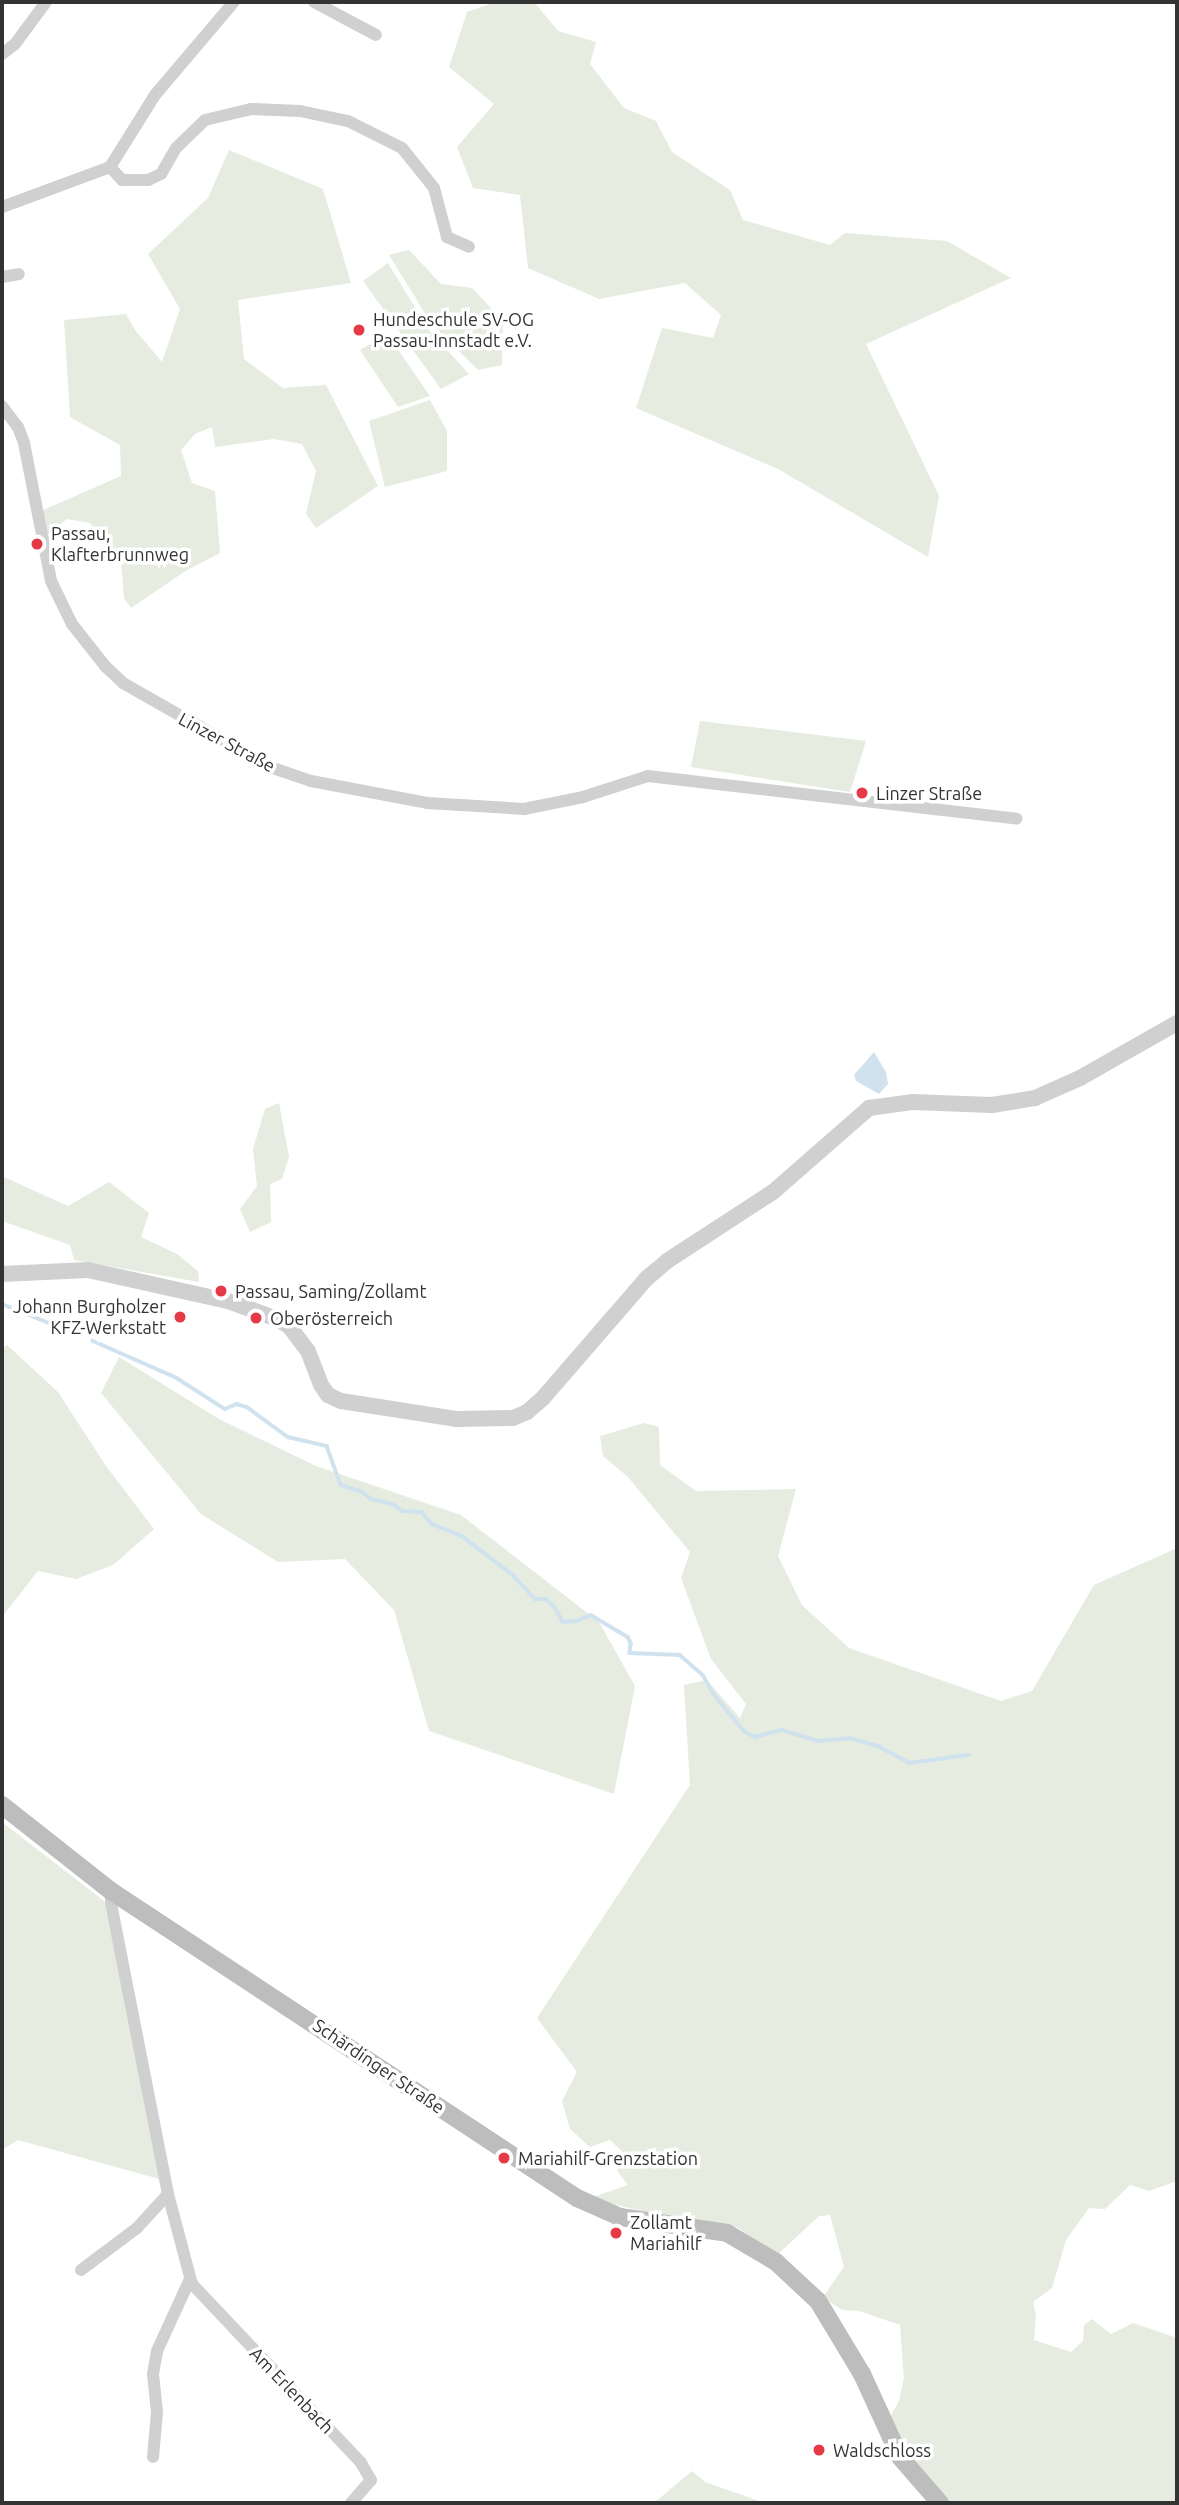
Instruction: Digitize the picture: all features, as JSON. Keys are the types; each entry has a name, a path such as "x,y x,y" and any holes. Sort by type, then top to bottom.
{"main road":[{"name":"Schärdinger Straße","path":"2,1805 111,1891 577,2198 620,2217 727,2233 776,2262 818,2301 862,2375 901,2457 940,2503"}],"street":[{"path":"2,54 15,44 46,2"},
{"path":"2,207 110,167 155,95 234,2"},
{"path":"314,2 376,34"},
{"path":"110,167 122,180 148,180 162,174 176,148 205,120 251,109 300,111 348,121 401,148 434,188 447,237 469,247"},
{"path":"2,277 19,274"},
{"name":"Linzer Straße","path":"2,406 18,427 24,443 51,581 72,624 105,666 123,683 270,767 311,781 441,804 524,809 583,797 648,776 1017,819"},
{"path":"2,1275 88,1270 228,1301 289,1326 308,1351 321,1385 328,1395 341,1401 456,1419 513,1418 527,1412 543,1398 647,1278 667,1261 773,1192 869,1108 912,1102 992,1105 1035,1098 1080,1078 1177,1024"},
{"path":"81,2270 137,2228 168,2194 111,1903 111,1891"},
{"name":"Am Erlenbach","path":"168,2194 190,2279 226,2323 362,2463 371,2480 351,2503"},
{"path":"153,2457 157,2412 153,2374 157,2351 190,2279"}],"shaded area":[{"path":"496,2 534,2 558,31 596,42 590,64 624,108 656,121 672,152 730,190 743,220 830,245 845,233 947,241 1011,278 866,344 939,496 928,557 778,469 636,408 662,328 713,338 721,315 685,283 599,299 528,268 520,195 473,188 457,147 494,104 449,67 467,12"},
{"path":"229,150 323,189 351,283 238,300 244,359 283,388 326,385 378,486 316,528 306,514 316,471 302,444 274,439 215,447 212,427 195,434 181,450 192,483 215,491 220,553 187,570 131,608 124,598 121,563 90,523 67,519 46,536 41,511 121,476 120,445 70,417 64,320 126,314 135,330 162,362 180,309 148,254 208,198"},
{"path":"409,250 441,284 472,288 503,321 502,365 478,370 431,323 389,255"},
{"path":"388,263 428,329 469,374 441,389 363,281"},
{"path":"387,334 430,396 398,407 360,350"},
{"path":"430,400 447,431 447,471 385,487 369,421"},
{"path":"700,721 866,741 850,792 691,767"},
{"path":"279,1103 289,1157 282,1179 270,1184 271,1222 250,1232 240,1209 257,1186 253,1149 265,1109"},
{"path":"2,1176 68,1206 109,1182 149,1213 141,1237 177,1254 198,1271 199,1282 74,1260 70,1245 2,1221"},
{"path":"7,1345 58,1392 106,1466 154,1529 113,1565 76,1579 38,1571 2,1617 2,1349"},
{"path":"119,1357 219,1419 316,1466 461,1515 599,1622 635,1686 614,1794 429,1731 394,1610 345,1559 278,1562 201,1514 101,1393"},
{"path":"644,1423 659,1427 660,1465 696,1491 796,1489 778,1556 802,1605 849,1648 1001,1701 1032,1691 1094,1585 1177,1548 1177,2181 1149,2191 1130,2185 1105,2209 1089,2208 1066,2240 1052,2288 1033,2302 1036,2316 1034,2340 1071,2352 1083,2341 1084,2325 1092,2319 1111,2334 1133,2323 1177,2338 1177,2503 946,2503 907,2461 890,2417 899,2401 904,2378 900,2325 859,2311 842,2310 823,2297 844,2267 830,2215 819,2216 777,2255 737,2227 669,2218 590,2198 628,2185 617,2171 625,2154 610,2140 590,2147 570,2129 562,2101 577,2072 537,2018 690,1785 684,1685 707,1680 740,1718 746,1704 711,1659 681,1578 690,1552 627,1476 603,1456 600,1436"},
{"path":"2,1822 104,1901 163,2180 18,2140 2,2150"},
{"path":"692,2471 705,2482 765,2503 654,2503"}],"water":[{"path":"874,1052 886,1072 888,1084 879,1094 856,1081 854,1075"}],"waterway":[{"path":"2,1304 79,1335"},
{"path":"91,1340 177,1378 225,1409 237,1404 247,1407 288,1437 327,1446 341,1485 363,1492 371,1499 393,1504 403,1511 422,1512 432,1524 462,1536 513,1575 535,1599 546,1599 555,1607 563,1622 577,1621 591,1615 628,1637 631,1643 630,1653 680,1655 703,1675 713,1693 744,1731 755,1737 782,1730 818,1741 850,1738 878,1746 910,1763 968,1755"}],"place":[{"name":"Hundeschule SV-OG Passau-Innstadt e.V.","path":"359,330"},
{"name":"Passau, Klafterbrunnweg","path":"37,544"},
{"name":"Linzer Straße","path":"862,793"},
{"name":"Passau, Saming/Zollamt","path":"221,1291"},
{"name":"Johann Burgholzer KFZ-Werkstatt","path":"180,1317"},
{"name":"Oberösterreich","path":"256,1318"},
{"name":"Mariahilf-Grenzstation","path":"504,2158"},
{"name":"Zollamt Mariahilf","path":"616,2233"},
{"name":"Waldschloss","path":"819,2450"}]}
